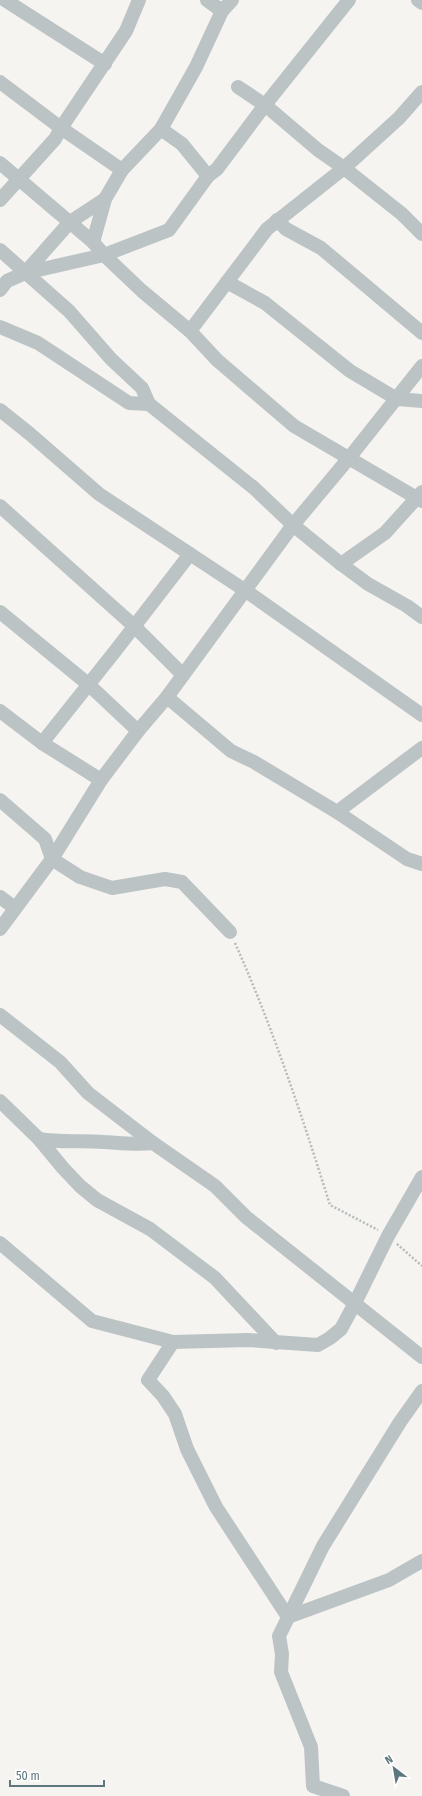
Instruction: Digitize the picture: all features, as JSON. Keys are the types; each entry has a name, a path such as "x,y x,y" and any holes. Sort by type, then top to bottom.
{"street":[{"path":"6,0 105,64"},
{"path":"0,200 55,139 126,31 139,0"},
{"path":"207,0 222,11"},
{"path":"93,242 105,198 122,170 160,129 196,67 222,11 232,0"},
{"path":"0,290 7,281 25,273 104,255 169,230 208,176 217,169 265,105 348,0"},
{"path":"418,0 422,3"},
{"path":"0,82 61,128 122,170"},
{"path":"238,88 265,105 318,150 344,168 402,214 422,234"},
{"path":"190,331 267,229 344,168 399,118 422,92"},
{"path":"160,129 182,144 208,176"},
{"path":"0,163 93,242 104,255 142,291 190,331 217,360 294,426 420,497 385,533 341,564"},
{"path":"25,273 70,222 105,198"},
{"path":"277,220 286,229 321,248 422,333"},
{"path":"0,250 69,311 111,359 142,388 148,404 254,488 293,526 341,564 368,584 407,606 422,617"},
{"path":"227,282 265,303 350,371 397,399 422,401"},
{"path":"0,328 38,343 129,403 148,404"},
{"path":"0,929 52,859 101,780 138,731 167,697 293,526 397,399 422,366"},
{"path":"0,410 30,434 98,494 246,591 422,715"},
{"path":"0,506 134,626 183,675"},
{"path":"42,743 190,554"},
{"path":"0,612 88,684 138,731"},
{"path":"167,697 231,752 254,762 337,812 408,859 422,864"},
{"path":"0,710 42,743 101,780"},
{"path":"337,812 422,748"},
{"path":"0,800 45,839 52,859 80,877 112,888 165,879 182,882 230,932"},
{"path":"0,897 15,908"},
{"path":"0,1015 60,1062 88,1093 153,1143 215,1186 246,1217 422,1357"},
{"path":"0,1101 39,1139 80,1186 97,1200 150,1229 214,1278 276,1343"},
{"path":"39,1139 136,1145 153,1143"},
{"path":"0,1243 92,1321 173,1342 248,1340 318,1345 341,1329 355,1304 388,1236 422,1176"},
{"path":"173,1342 148,1380 163,1396 175,1414 187,1449 216,1507 288,1617"},
{"path":"343,1796 313,1786 311,1747 281,1672 282,1654 279,1636 323,1546 400,1422 422,1391"},
{"path":"288,1617 389,1580 422,1561"}],"path":[{"path":"230,932 270,1025 298,1104 330,1205 388,1236 422,1266"}]}
